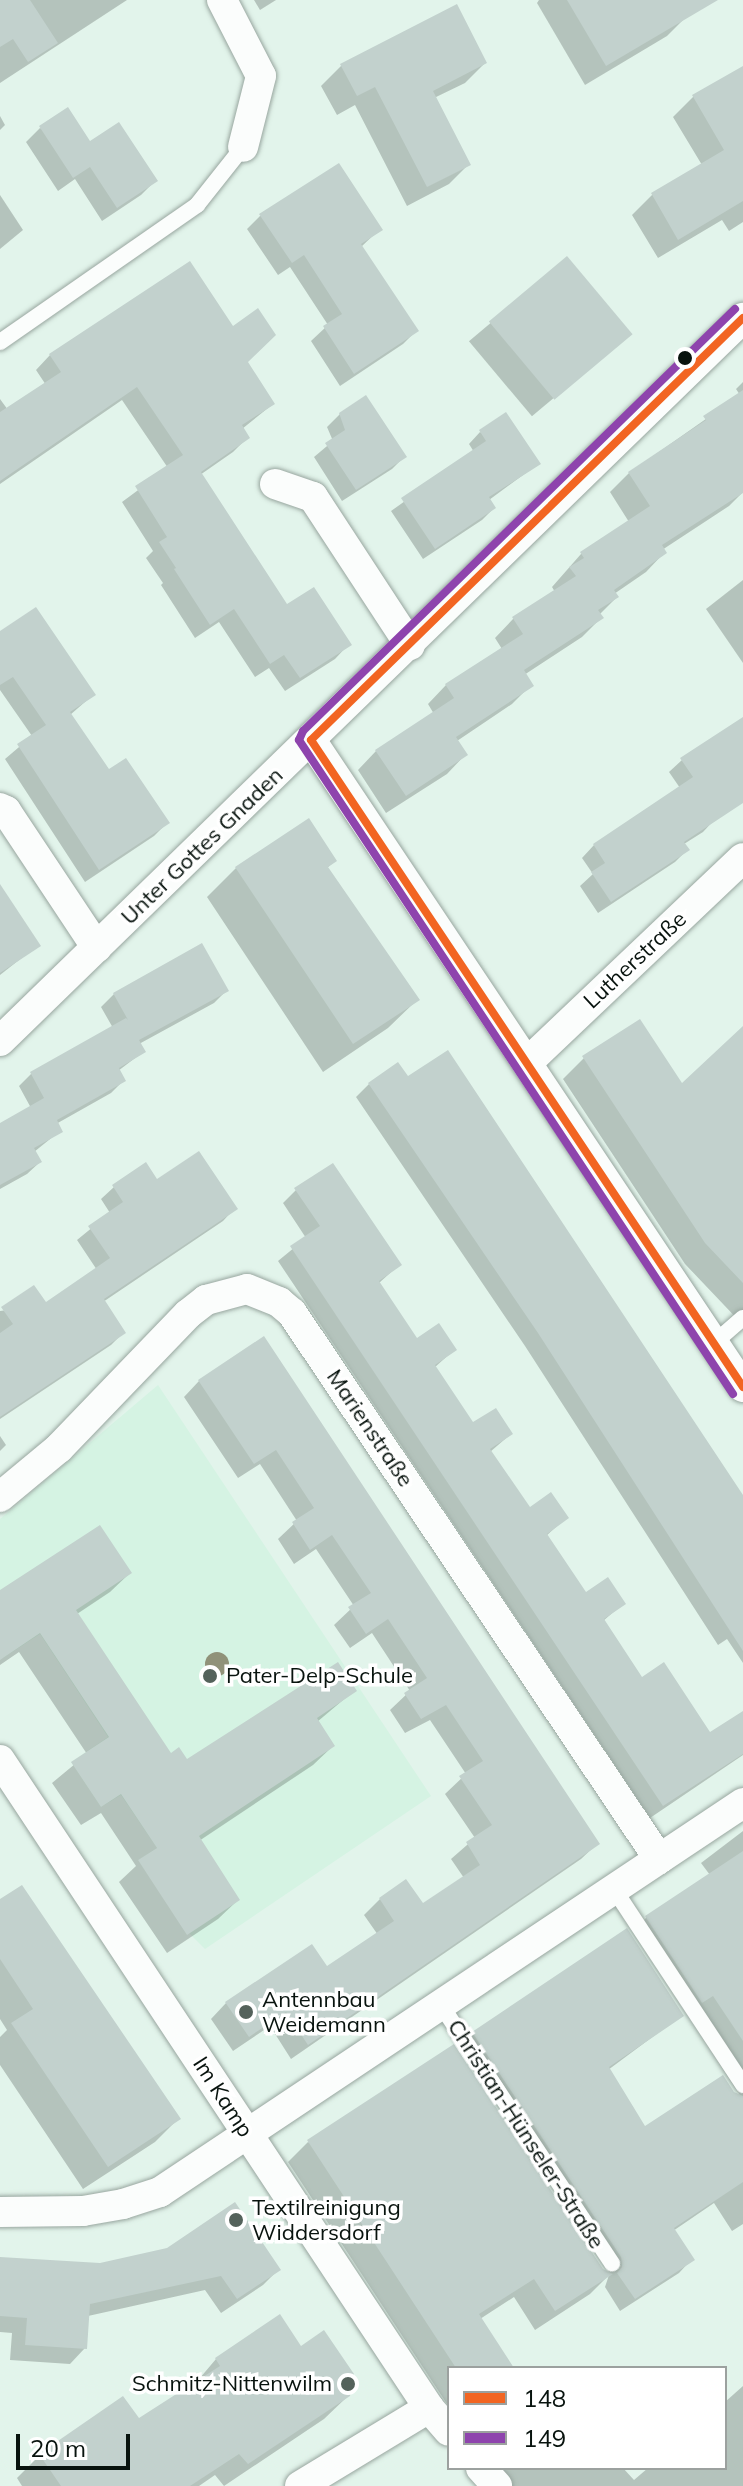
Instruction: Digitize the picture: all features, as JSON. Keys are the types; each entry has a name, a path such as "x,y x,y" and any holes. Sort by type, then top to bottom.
{"street":[{"path":"222,0 261,76 243,147"},
{"name":"Unter Gottes Gnaden","path":"0,1041 743,318"},
{"path":"275,484 313,497 410,645"},
{"path":"311,740 743,1387"},
{"path":"0,808 6,811 97,948"},
{"name":"Lutherstraße","path":"528,1062 743,858"},
{"name":"Marienstraße","path":"0,1497 59,1448 188,1314 225,1293 247,1289 264,1293 292,1313 659,1859"},
{"name":"Im Kamp","path":"0,1760 429,2408 447,2429"},
{"name":"Christian-Hünseler-Straße","path":"0,2212 83,2211 123,2204 160,2192 743,1803"},
{"path":"300,2486 429,2408"},
{"path":"483,2470 497,2486"}],"lane":[{"path":"0,342 197,205 243,147"},
{"path":"714,1343 743,1318"},
{"path":"614,1889 743,2085"},
{"name":"Christian-Hünseler-Straße","path":"441,2005 612,2263"}],"shaded area":[{"name":"Pater-Delp-Schule","path":"158,1385 431,1796 205,1949 189,1933 138,1860 157,1848 121,1795 101,1807 71,1762 108,1737 40,1634 3,1658 0,1654 0,1519"}],"building":[{"path":"0,0 30,0 58,43 28,62 13,39 0,47"},
{"path":"567,0 718,0 606,66"},
{"path":"457,4 487,63 433,91 471,165 427,187 375,87 357,96 340,64"},
{"path":"743,66 743,201 678,240 651,193 724,150 692,95"},
{"path":"68,107 90,141 119,122 158,181 117,208 90,167 73,178 39,126"},
{"path":"339,163 383,230 361,244 419,331 354,374 323,326 342,314 304,255 292,263 259,214"},
{"path":"567,256 633,334 554,400 489,322"},
{"path":"190,261 233,326 258,308 276,335 248,362 275,404 242,425 250,438 201,472 287,604 314,587 352,645 300,678 284,655 270,664 234,609 210,625 174,569 159,542 167,537 135,486 183,455 137,387 0,481 0,412 61,372 49,354"},
{"path":"743,390 743,493 662,545 667,553 614,590 619,597 598,610 604,618 524,670 534,686 456,737 468,755 406,796 375,750 454,698 445,684 523,634 512,617 576,576 569,567 584,558 580,552 650,506 628,472 706,420 703,416"},
{"path":"366,395 407,457 356,490 325,443 345,430 339,413"},
{"path":"506,412 541,464 489,497 496,508 435,549 401,498 486,441 479,430"},
{"path":"36,607 96,695 70,712 109,769 126,758 170,823 99,870 17,744 46,725 13,677 0,685 0,631"},
{"path":"743,717 743,803 684,842 690,850 611,902 591,872 605,863 593,844 693,777 680,758"},
{"path":"309,818 337,861 328,867 420,1000 353,1044 235,867"},
{"path":"0,884 41,946 0,973"},
{"path":"202,943 229,991 139,1040 146,1052 119,1068 126,1081 57,1120 63,1132 34,1148 42,1162 0,1185 0,1123 44,1098 30,1072 126,1018 128,1020 113,993"},
{"path":"640,1019 682,1083 743,1026 743,1283 705,1243 582,1056"},
{"path":"448,1050 743,1495 743,1651 538,1333 368,1083 398,1062 408,1076"},
{"path":"199,1151 238,1209 104,1299 126,1333 0,1417 0,1333 13,1324 1,1307 34,1285 46,1302 110,1258 88,1226 123,1202 112,1185 146,1162 157,1179"},
{"path":"333,1163 402,1265 379,1281 417,1338 439,1323 457,1350 435,1365 473,1422 496,1408 513,1434 490,1449 530,1507 551,1492 569,1518 547,1534 586,1592 608,1577 626,1604 604,1619 642,1677 664,1662 710,1732 743,1711 743,1754 663,1806 290,1246 320,1226 294,1188"},
{"path":"264,1336 600,1844 308,2045 286,2012 249,2037 225,2002 312,1944 327,1966 394,1921 379,1898 406,1879 423,1903 480,1865 466,1842 492,1825 459,1776 483,1761 446,1705 421,1719 404,1693 427,1678 388,1619 366,1634 348,1607 371,1593 332,1535 310,1550 292,1522 314,1508 276,1450 254,1464 198,1380"},
{"path":"100,1525 132,1573 76,1610 171,1753 179,1747 187,1759 338,1662 357,1691 317,1718 335,1746 199,1836 240,1900 187,1935 138,1860 157,1848 121,1794 101,1807 71,1762 109,1737 40,1633 0,1660 0,1590"},
{"path":"743,1851 743,2041 713,1996 702,2003 645,1916"},
{"path":"22,1885 181,2119 108,2167 11,2023 33,2009 0,1959 0,1899"},
{"path":"627,1928 684,2016 609,2067 645,2126 723,2075 734,2092 743,2096 743,2182 674,2228 695,2260 635,2299 617,2273 622,2267 621,2257 472,2032"},
{"path":"454,2044 603,2269 613,2274 555,2311 534,2279 479,2314 513,2366 455,2366 307,2140"},
{"path":"235,2202 281,2270 237,2299 221,2276 90,2304 87,2349 25,2345 27,2318 0,2316 0,2257 100,2263 167,2248"},
{"path":"280,2314 301,2346 324,2330 354,2374 350,2396 248,2464 239,2454 190,2486 61,2486 39,2454 123,2396 139,2418 220,2366 215,2358"}],"transit line":[{"name":"149","path":"733,1394 299,740 303,731 735,309"},
{"name":"148","path":"311,740 743,318"},
{"name":"148","path":"311,740 743,1387"}],"place":[{"name":"Pater-Delp-Schule","path":"210,1676"},
{"name":"Antennbau Weidemann","path":"246,2012"},
{"name":"Textilreinigung Widdersdorf","path":"236,2220"},
{"name":"Schmitz-Nittenwilm","path":"348,2384"}]}
